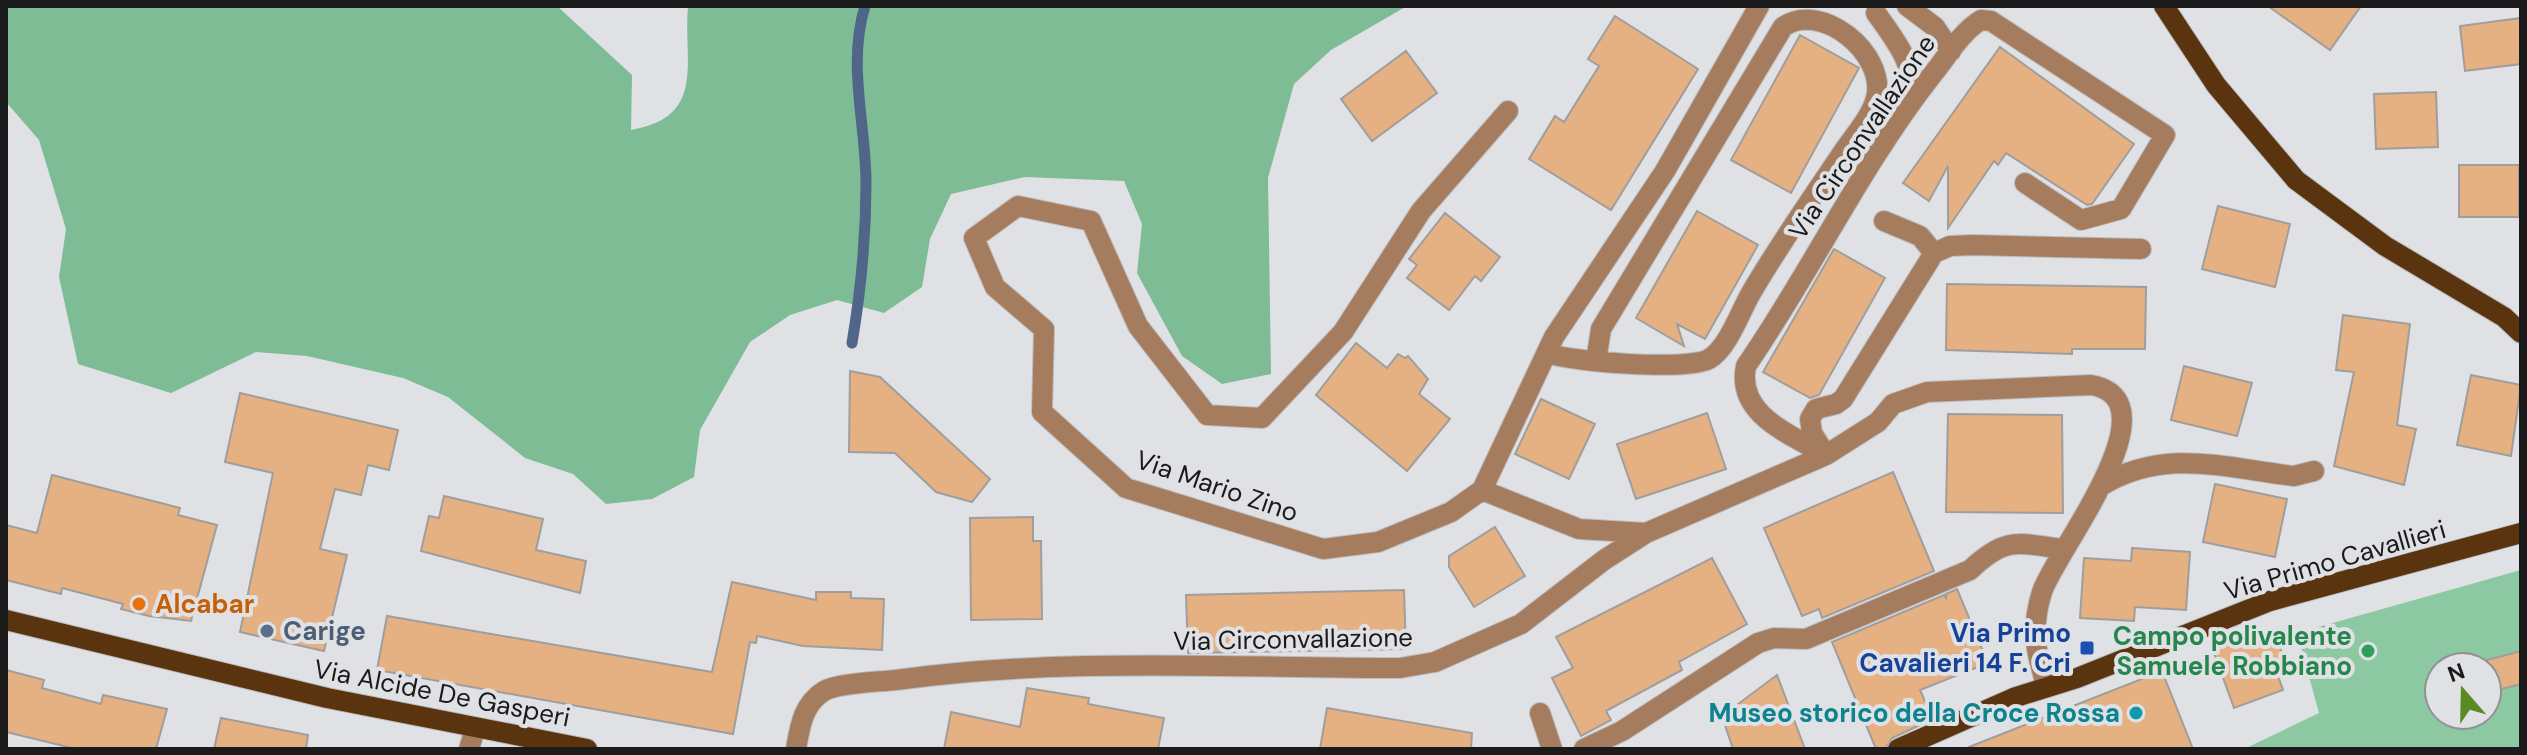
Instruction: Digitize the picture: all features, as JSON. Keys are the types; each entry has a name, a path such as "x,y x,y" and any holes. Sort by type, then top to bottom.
{"main road":[{"path":"2164,6 2216,85 2296,180 2385,246 2504,317 2521,333"},
{"name":"Via Primo Cavallieri","path":"1898,749 2016,697 2270,601 2521,533"},
{"name":"Via Alcide De Gasperi","path":"6,620 327,698 587,749"}],"street":[{"name":"Via Mario Zino","path":"1508,111 1421,211 1343,332 1262,418 1207,415 1138,326 1091,221 1018,206 974,238 995,287 1044,329 1042,412 1126,488 1323,549 1366,545 1400,535 1451,512 1482,490 1547,353 1586,285 1665,171 1759,6"},
{"path":"1907,6 1935,27 1951,51"},
{"path":"1547,353 1563,359 1596,361 1694,364 1715,355 1778,246 1876,98 1872,58 1859,41 1832,20 1806,11 1794,16 1783,27 1601,329 1596,361"},
{"path":"1876,13 1906,55 1912,70 1912,101"},
{"name":"Via Circonvallazione","path":"1826,455 1776,426 1747,400 1743,380 1746,366 1822,239 1912,101 1973,25 1981,20 1991,21 2165,135 2121,209 2081,220 2025,183"},
{"path":"1884,221 1920,236 1934,253"},
{"path":"1826,455 1812,433 1810,419 1816,409 1843,399 1924,263 1934,253 1950,246 1973,245 2141,249"},
{"name":"Via Circonvallazione","path":"796,749 805,709 826,690 952,672 1084,667 1400,668 1435,662 1521,624 1604,560 1646,533 1826,455 1878,422 1893,404 1927,392 2076,383 2105,387 2117,399 2122,435 2101,486"},
{"path":"2047,687 2035,654 2033,634 2043,588 2101,486 2121,473 2155,462 2294,476 2314,471"},
{"path":"1482,490 1579,529 1646,533"},
{"path":"1584,749 1622,731 1758,643 1774,638 1806,639 1970,570 1986,555 2010,542 2063,549"},
{"path":"1540,713 1552,749"},
{"path":"469,749 475,729"}],"green space":[{"path":"6,6 557,6 632,75 631,130 655,123 671,113 681,100 688,67 688,6 1407,6 1331,50 1294,84 1268,178 1271,374 1222,384 1182,356 1137,273 1142,224 1124,181 1025,177 951,194 930,239 922,287 884,313 837,300 790,315 750,342 700,430 694,477 652,499 606,504 573,474 525,458 448,397 403,378 307,356 256,352 171,393 78,364 59,277 66,229 39,140 6,102"},
{"path":"2521,570 2521,749 2244,749 2319,713 2297,633"}],"building":[{"path":"2268,6 2361,6 2330,50"},
{"path":"1615,16 1698,69 1611,210 1529,159 1555,116 1564,122 1599,66 1588,59"},
{"path":"2521,18 2521,64 2465,71 2460,26"},
{"path":"1800,35 1859,68 1791,193 1731,160"},
{"path":"2000,47 2134,144 2092,204 2087,205 2006,153 1998,165 1994,161 1948,228 1948,166 1929,201 1903,183"},
{"path":"1406,51 1437,93 1372,141 1341,99"},
{"path":"2436,92 2438,147 2376,149 2374,94"},
{"path":"2459,165 2519,165 2519,217 2459,217"},
{"path":"2218,206 2290,224 2275,287 2202,269"},
{"path":"1697,211 1758,245 1705,339 1677,324 1684,346 1636,318"},
{"path":"1445,213 1500,257 1481,281 1475,276 1449,310 1407,278 1417,265 1409,259"},
{"path":"1834,249 1885,278 1819,395 1810,398 1763,372"},
{"path":"1947,284 2146,287 2145,349 2072,349 2072,354 1946,350"},
{"path":"2343,315 2410,324 2397,425 2416,429 2404,485 2334,466 2354,372 2336,370"},
{"path":"1356,343 1387,368 1398,354 1405,358 1408,356 1428,379 1419,394 1450,419 1407,471 1316,395"},
{"path":"2184,366 2252,383 2237,436 2171,420"},
{"path":"850,371 880,377 990,479 972,502 936,492 895,453 849,452"},
{"path":"2471,375 2521,385 2511,456 2457,445"},
{"path":"240,393 398,430 389,470 368,465 361,495 335,489 320,549 347,555 324,651 240,632 273,473 225,462"},
{"path":"1541,399 1595,424 1569,479 1515,454"},
{"path":"1707,413 1726,469 1636,499 1617,444"},
{"path":"1948,414 2062,415 2063,513 1946,512"},
{"path":"1893,472 1934,571 1822,618 1819,609 1802,616 1764,528"},
{"path":"52,475 180,508 178,515 217,525 191,621 121,609 123,604 62,588 61,594 6,580 6,525 37,533"},
{"path":"2215,484 2287,499 2275,557 2203,542"},
{"path":"444,496 543,519 536,550 586,561 580,593 421,551 429,516 439,518"},
{"path":"1033,517 1033,541 1041,541 1042,619 971,620 970,518"},
{"path":"1495,527 1525,576 1474,607 1449,567 1449,556"},
{"path":"2132,548 2190,552 2186,610 2135,607 2134,621 2080,618 2084,558 2131,561"},
{"path":"1712,558 1747,624 1679,662 1682,670 1606,711 1611,720 1581,736 1552,678 1573,668 1556,637"},
{"path":"732,582 816,600 816,592 851,592 851,598 884,599 882,650 803,646 757,636 756,643 750,642 733,734 377,670 387,616 712,672"},
{"path":"1957,589 1988,663 1920,690 1933,719 1892,738 1885,749 1876,749 1832,642 1944,595 1946,598 1946,594"},
{"path":"1404,590 1406,649 1188,653 1186,595"},
{"path":"2273,629 2286,663 2275,667 2283,690 2234,708 2213,650"},
{"path":"2521,651 2521,684 2503,689 2503,656"},
{"path":"6,670 44,680 42,688 101,704 103,695 167,709 156,749 76,749 6,732"},
{"path":"2162,671 2193,749 1969,749 1969,747"},
{"path":"1777,675 1805,749 1733,749 1722,716"},
{"path":"1027,688 1089,698 1088,704 1164,718 1158,749 944,749 951,712 1020,727"},
{"path":"1327,708 1472,733 1471,749 1320,749"},
{"path":"221,718 308,735 306,749 214,749"}],"waterway":[{"path":"852,343 865,223 865,161 857,72 865,6"}],"place":[{"name":"Alcabar","path":"139,604"},
{"name":"Carige","path":"267,631"},
{"name":"Via Primo Cavalieri 14 F. Cri","path":"2087,648"},
{"name":"Campo polivalente Samuele Robbiano","path":"2368,651"},
{"name":"Museo storico della Croce Rossa","path":"2136,713"}]}
